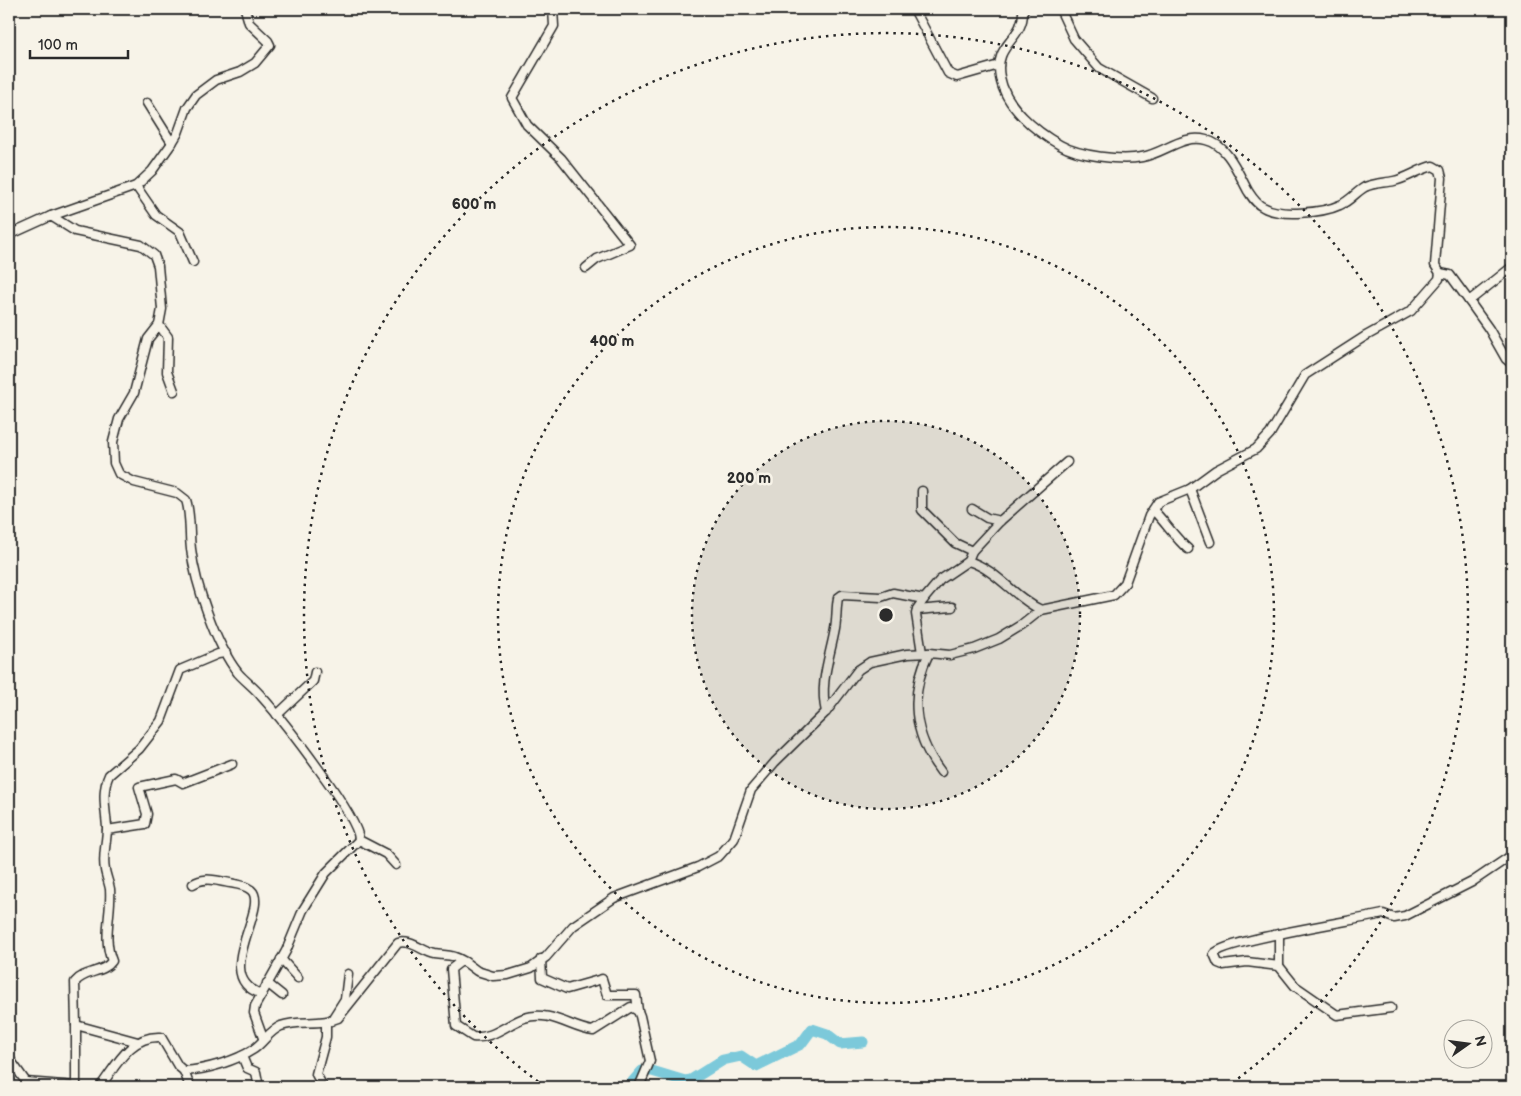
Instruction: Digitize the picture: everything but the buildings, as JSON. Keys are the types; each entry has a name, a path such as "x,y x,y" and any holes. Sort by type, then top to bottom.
{"street":[{"path":"9,235 51,216 136,186 152,171 178,134 187,108 196,95 216,80 240,72 255,63 269,48 268,41 249,23 245,9"},
{"path":"553,9 554,26 512,98 527,125 561,158 630,245 597,259 586,268"},
{"path":"914,9 948,73 958,77 999,65"},
{"path":"184,1071 196,1070 242,1056 256,1048 263,1038 274,1029 291,1023 329,1021 343,1013 398,943 406,942 435,954 450,954 477,970 493,976 508,975 531,968 546,957 573,926 614,898 698,867 719,856 734,839 751,790 775,762 826,712 858,670 870,662 926,653 950,655 989,644 1022,626 1040,610 1114,595 1121,589 1158,502 1168,496 1190,489 1216,470 1256,449 1270,434 1305,375 1364,337 1412,311 1439,279 1440,273 1435,265 1442,178 1437,167 1427,167 1402,179 1365,187 1343,204 1325,211 1275,212 1262,207 1253,198 1220,146 1207,140 1192,138 1156,153 1130,158 1084,153 1060,145 1010,105 1004,91 999,65 1000,55 1023,22 1023,9"},
{"path":"1060,9 1074,39 1099,68 1152,98"},
{"path":"147,103 172,143"},
{"path":"136,186 156,215 180,232 193,262"},
{"path":"51,216 75,230 141,245 154,254 161,286 162,310 159,325 148,339 134,393 119,420 113,442 114,464 119,474 134,482 177,493 186,500 191,550 199,588 226,653 238,673 277,714 310,760 331,784 356,827 359,840 386,854 396,865"},
{"path":"1469,301 1512,267"},
{"path":"1440,273 1450,275 1486,323 1506,359 1512,364"},
{"path":"159,325 168,336 167,372 174,391"},
{"path":"941,772 924,744 917,719 918,682 926,653 917,610 940,580 968,561 972,550 1000,521 1067,462"},
{"path":"1190,489 1210,542"},
{"path":"922,491 922,510 955,543 972,550"},
{"path":"972,509 987,518 1000,521"},
{"path":"1153,510 1170,528 1176,538 1188,549"},
{"path":"968,561 992,572 1028,604 1040,610"},
{"path":"826,712 823,699 824,674 835,627 838,598 842,595 881,598 893,593 924,599"},
{"path":"917,610 952,607"},
{"path":"9,1058 26,1085 76,1087 75,982 82,975 106,967 112,961 108,952 107,935 110,890 105,869 104,851 107,830 104,793 106,781 110,775 139,749 156,727 168,707 180,670 185,666 226,653"},
{"path":"277,714 313,681 314,672"},
{"path":"107,830 145,824 147,814 139,787 176,779 183,783 232,764"},
{"path":"263,1038 254,1013 267,983 281,959 304,910 326,874 359,840"},
{"path":"1279,966 1247,962 1223,965 1218,963 1214,954 1217,950 1230,944 1279,934 1383,914 1394,918 1405,916 1472,882 1512,855"},
{"path":"193,884 199,880 208,879 239,884 252,891 253,907 240,958 240,969 243,984 250,991 262,994"},
{"path":"1279,934 1279,966 1295,986 1337,1015 1391,1008"},
{"path":"281,959 298,978"},
{"path":"541,959 542,978 567,989 602,979 608,995 636,995 650,1061 638,1087"},
{"path":"465,962 460,962 451,970 449,975 454,999 456,1026 473,1036 492,1033 526,1017 544,1016 559,1019 593,1031 631,1007 638,1011"},
{"path":"322,1086 316,1074 329,1021 345,999 348,974"},
{"path":"267,983 282,995"},
{"path":"76,1025 138,1042"},
{"path":"100,1087 123,1055 138,1042 145,1038 161,1037 178,1066 184,1071 190,1087"},
{"path":"242,1056 247,1068 256,1072 259,1087"}],"waterway":[{"path":"628,1087 642,1071 652,1071 685,1081 691,1080 723,1060 741,1056 756,1066 801,1044 812,1029 827,1034 840,1044 863,1042"}]}
